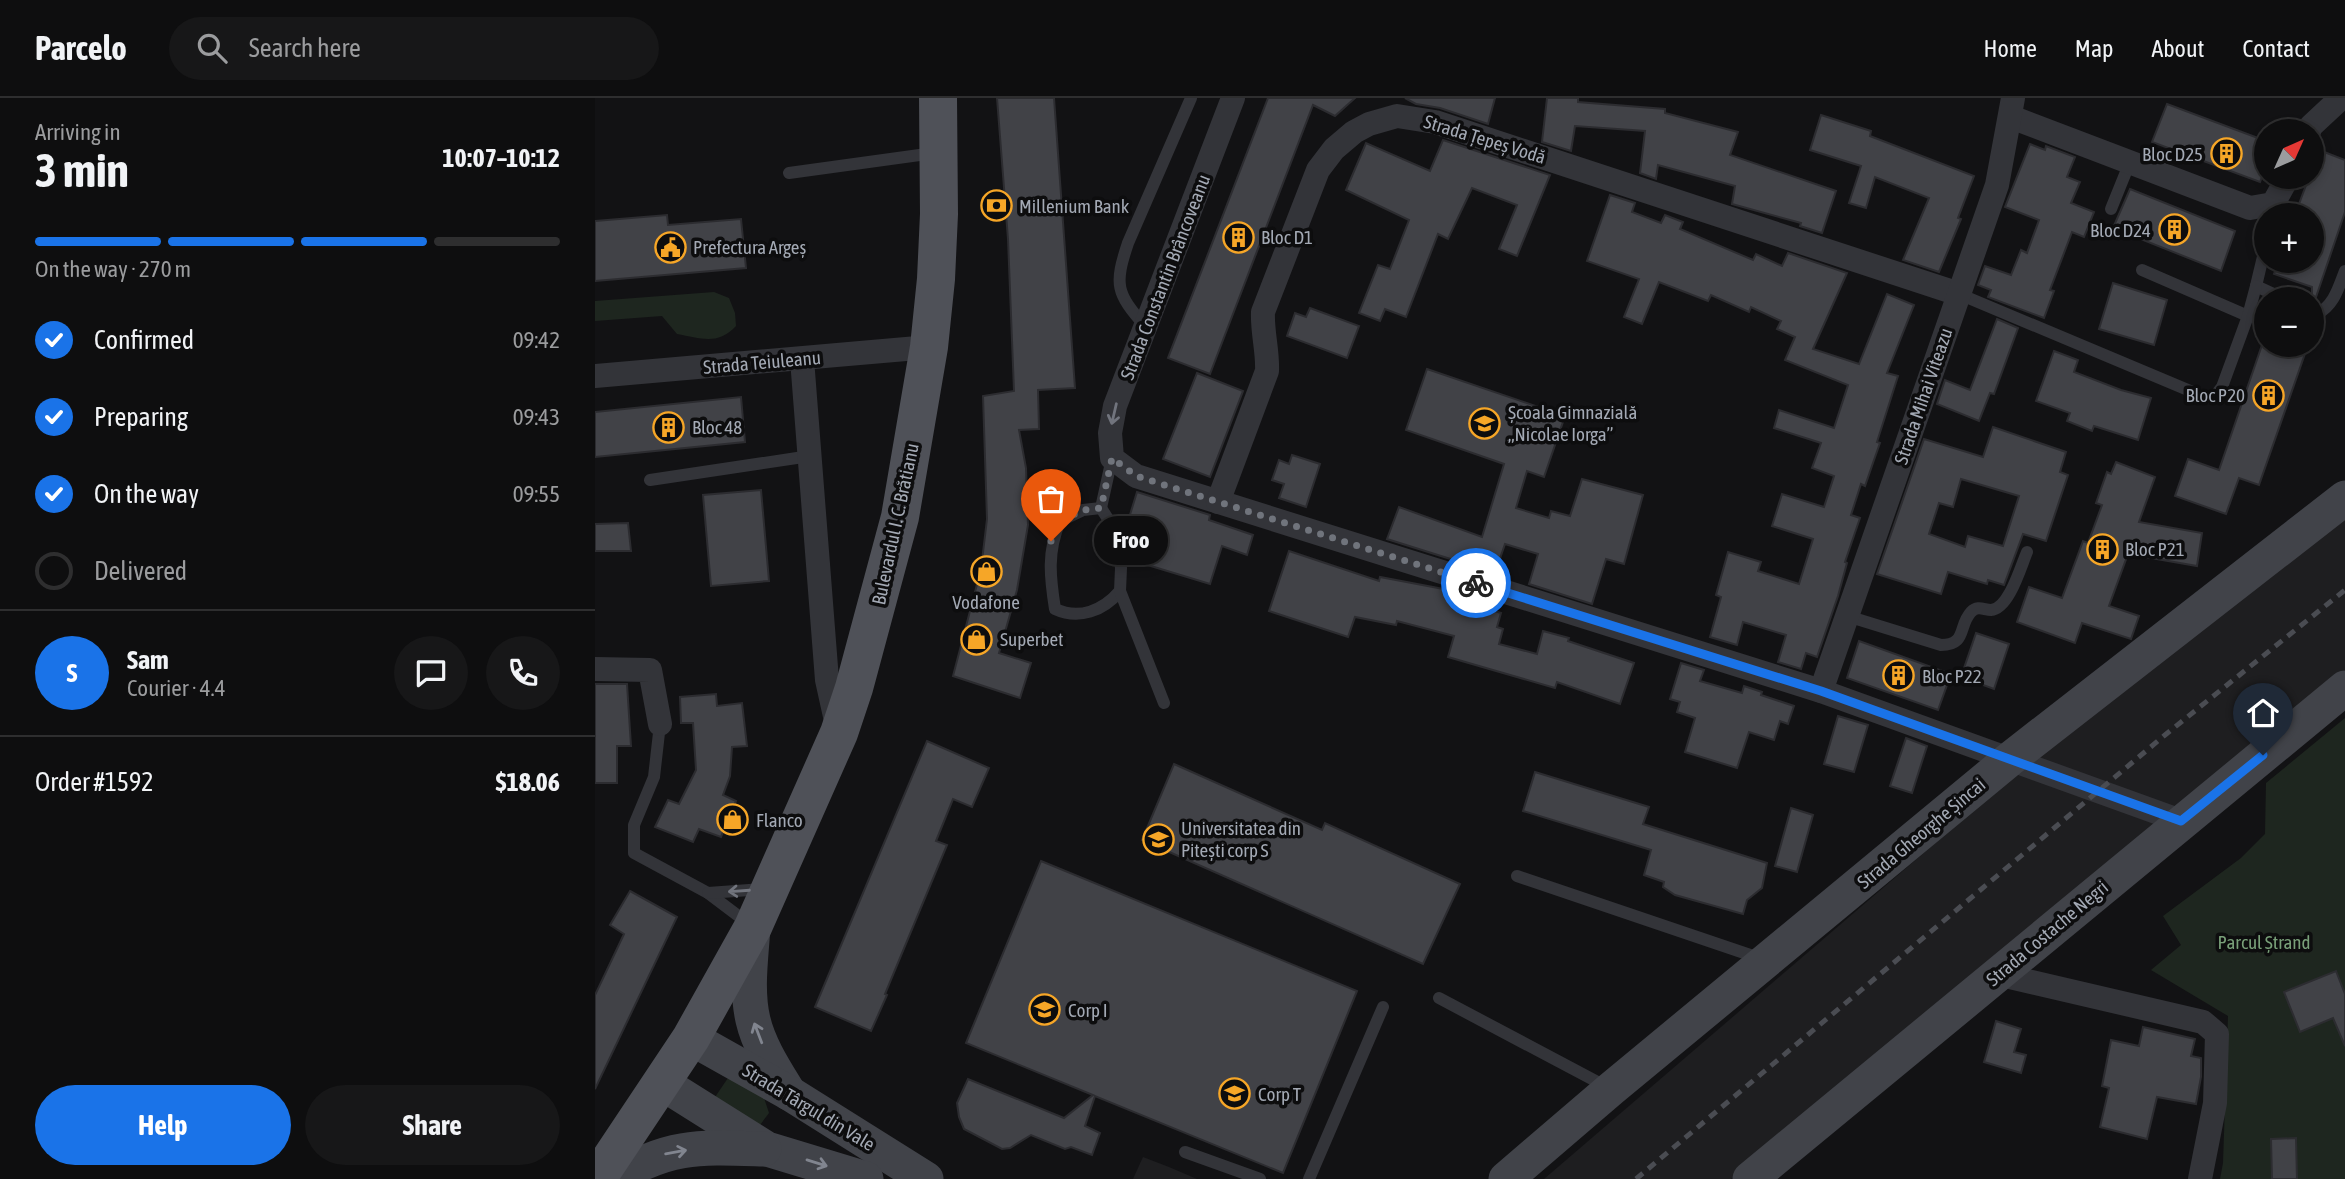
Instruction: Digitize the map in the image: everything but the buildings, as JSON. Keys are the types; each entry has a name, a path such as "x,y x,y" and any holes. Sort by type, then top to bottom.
{"main road":[{"name":"Bulevardul I. C. Brătianu","path":"597,1179 691,1038 753,927 839,733 879,603 899,517 929,347 936,279 938,98"},
{"name":"Strada Gheorghe Șincai","path":"1506,1179 1611,1088 2010,759 2345,498"},
{"name":"Strada Costache Negri","path":"1750,1179 2345,688"},
{"path":"753,927 749,988 753,1020 766,1053 789,1093"},
{"name":"Strada Târgul din Vale","path":"691,1038 789,1093 926,1179"},
{"name":"Strada Târgul din Vale","path":"662,1083 767,1149 866,1179"},
{"path":"614,1179 635,1166 671,1151 711,1147 767,1149"}],"street":[{"name":"Strada Constantin Brâncoveanu","path":"1112,458 1110,433 1115,405 1233,98"},
{"path":"2320,119 2342,103"},
{"path":"2012,108 2130,162 2254,208"},
{"name":"Strada Mihai Viteazu","path":"1821,691 1997,185 2012,108"},
{"name":"Strada Țepeș Vodă","path":"1218,502 1267,371 1263,312 1318,170 1334,149 1354,132 1379,121 1397,116 1435,121 1959,294"},
{"name":"Strada Teiuleanu","path":"595,376 929,347"},
{"path":"802,359 827,680 839,733"},
{"path":"1112,458 1136,476 1821,691 2181,821"},
{"path":"595,669 650,670 660,724"},
{"path":"1997,974 2203,1022 2217,1034 2215,1103 2200,1179"}],"lane":[{"path":"1145,326 1127,306 1119,286 1120,266 1191,98"},
{"path":"789,173 939,152"},
{"path":"2111,209 2130,162"},
{"path":"2142,270 2248,316"},
{"path":"2324,310 2336,296 2345,271"},
{"path":"1959,294 2207,398 2215,396 2221,387 2248,316 2259,273"},
{"path":"650,480 810,456"},
{"path":"1112,458 1101,508 1117,533 1121,568 1120,591 1164,703"},
{"path":"1101,508 1083,510 1060,521 1051,541 1050,574 1055,609 1068,615 1089,612 1109,604 1120,591"},
{"path":"1847,616 1941,645 1951,645 1958,641 1972,611 1980,607 1993,610 2001,606 2009,595 2027,552"},
{"path":"660,724 654,778 634,825 634,853 708,893 753,927"},
{"path":"1517,876 1766,961"},
{"path":"708,893 771,888"},
{"path":"1439,998 1611,1088"},
{"path":"1309,1179 1383,1007"},
{"path":"1185,1152 1260,1179"}],"shaded area":[{"path":"2345,513 2345,670 1731,1179 1544,1179 2011,778"},
{"path":"1143,1157 1169,1167 1197,1179 1133,1179"}],"green space":[{"path":"714,292 729,298 735,313 736,326 715,338 677,334 662,316 595,321 595,301"},
{"name":"Parcul Ștrand","path":"2345,718 2345,1179 2220,1179 2223,1163 2228,1016 2151,970 2181,945 2163,916 2241,858 2265,834 2266,783"},
{"path":"730,1075 764,1098 769,1113 760,1125 711,1103"}],"railway":[{"path":"1636,1179 2165,735 2345,590"}],"way so far":[{"path":"1051,541 1060,521 1083,510 1101,508 1112,458 1136,476 1476,583"}],"place":[{"name":"Bloc D25","path":"2226,154"},
{"name":"Millenium Bank","path":"996,206"},
{"name":"Bloc D24","path":"2174,230"},
{"name":"Bloc D1","path":"1238,237"},
{"name":"Prefectura Argeș","path":"670,247"},
{"name":"Bloc P20","path":"2268,395"},
{"name":"Școala Gimnazială „Nicolae Iorga”","path":"1485,423"},
{"name":"Bloc 48","path":"669,427"},
{"name":"Froo","path":"1051,541"},
{"name":"Bloc P21","path":"2102,549"},
{"name":"Vodafone","path":"986,571"},
{"name":"Superbet","path":"977,639"},
{"name":"Bloc P22","path":"1899,676"},
{"name":"Flanco","path":"733,820"},
{"name":"Universitatea din Pitești corp S","path":"1158,839"},
{"name":"Corp I","path":"1045,1010"},
{"name":"Corp T","path":"1235,1094"}],"route":[{"path":"1476,583 1821,691 2181,821 2263,755"}]}
